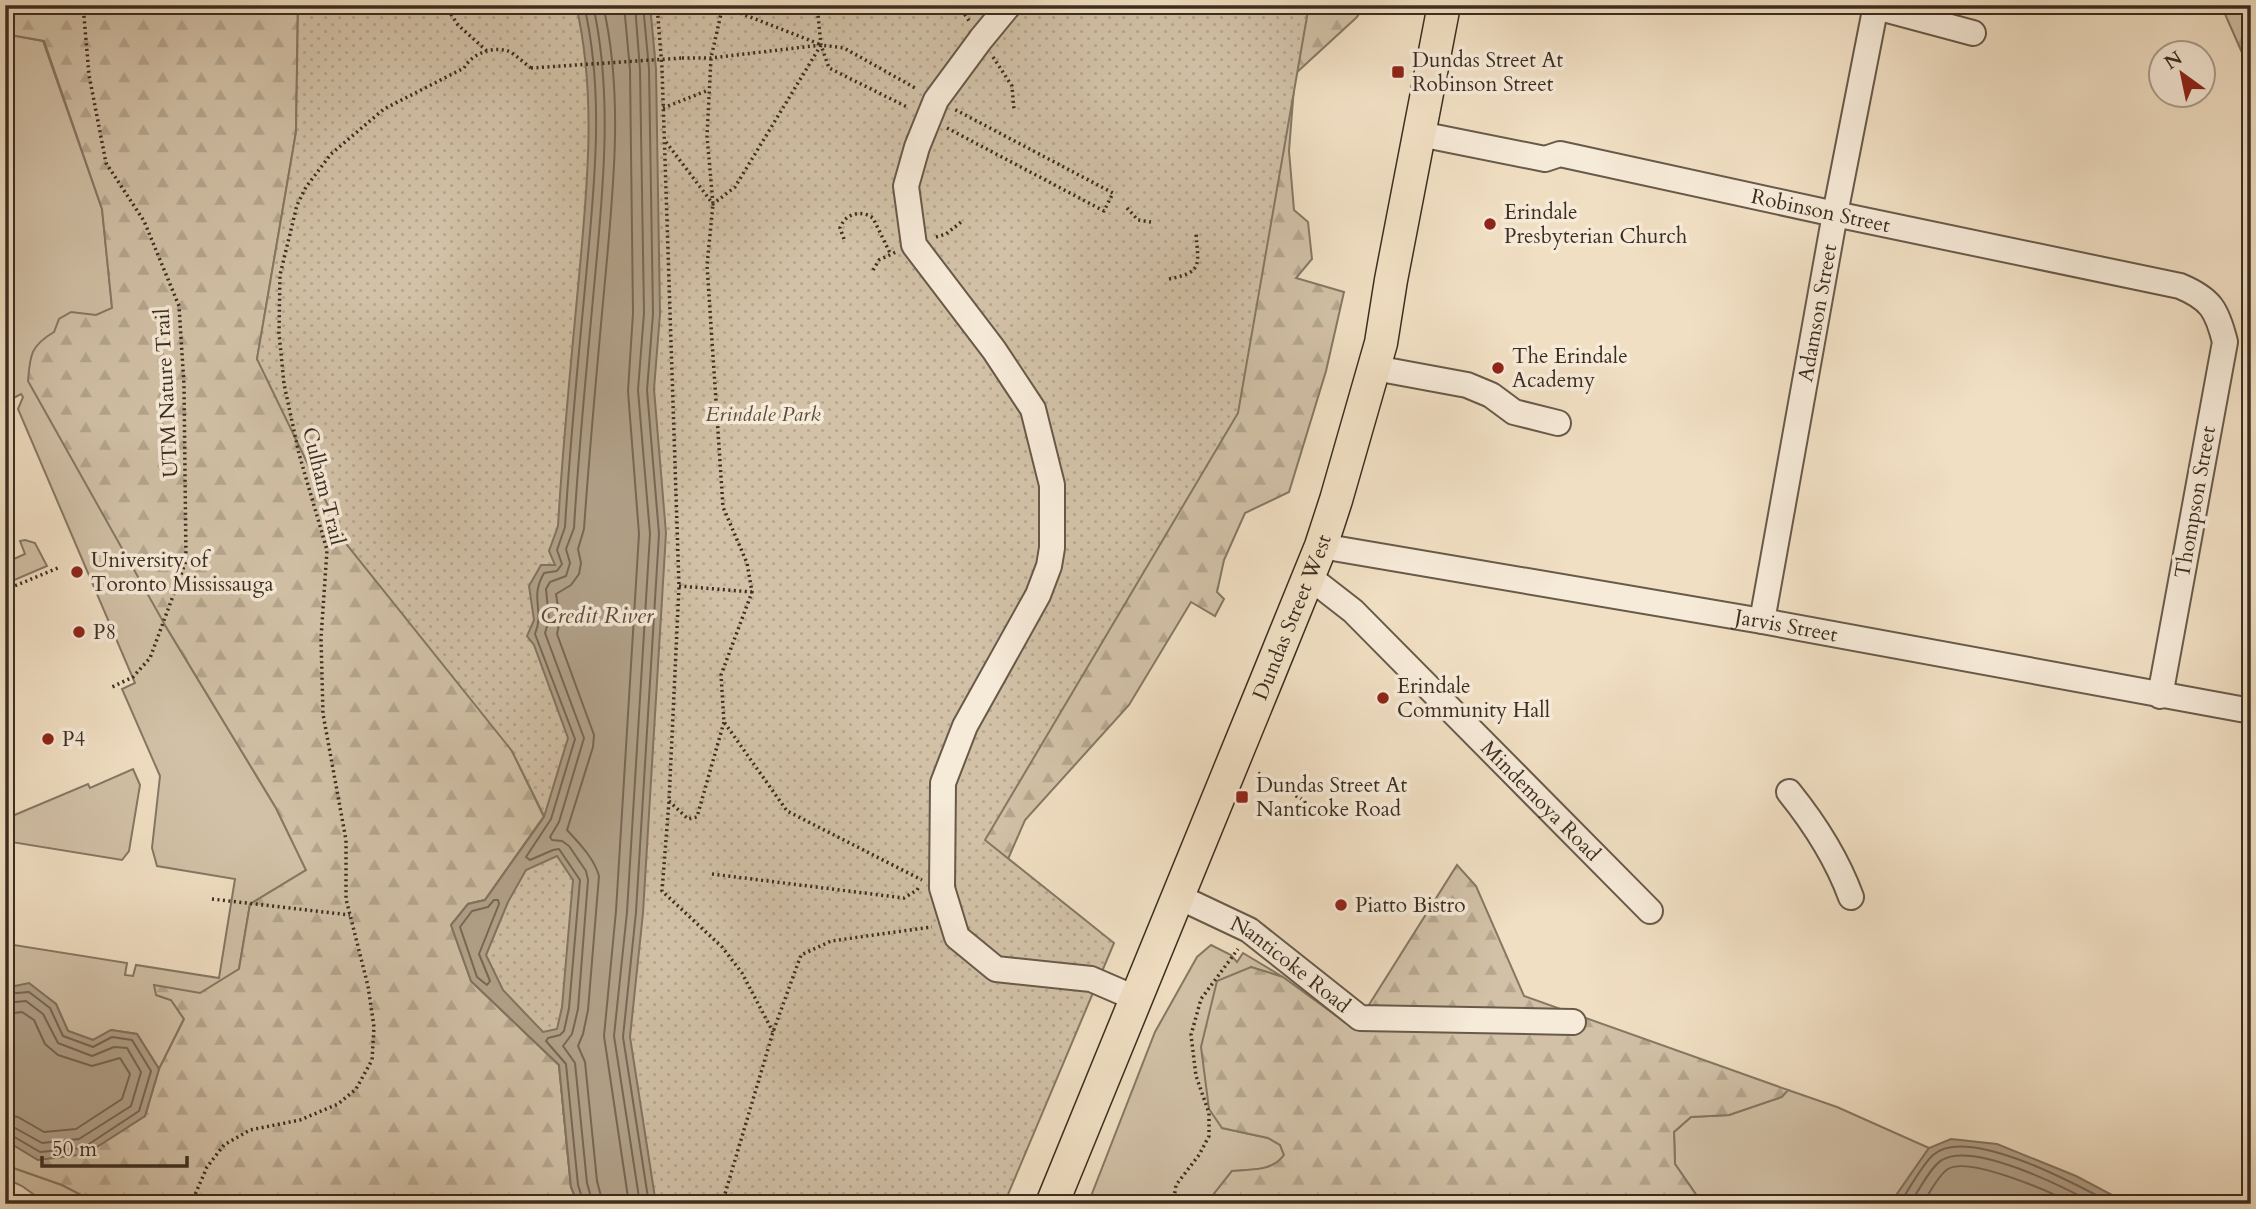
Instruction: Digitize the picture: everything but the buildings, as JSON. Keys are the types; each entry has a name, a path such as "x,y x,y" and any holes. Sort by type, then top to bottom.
{"main road":[{"name":"Dundas Street West","path":"1052,1204 1321,546 1375,368 1444,5"}],"street":[{"path":"1009,5 981,39 932,109 914,155 906,186 914,245 994,350 1033,409 1052,485 1052,548 1049,566 1038,595 965,726 943,783 932,884 953,923 957,937 996,969 1091,978 1135,998"},
{"path":"1876,6 1973,33"},
{"name":"Adamson Street","path":"1762,621 1835,214 1876,6"},
{"name":"Robinson Street","path":"1420,134 1545,159 1560,154 2180,286 2200,295 2215,310"},
{"name":"Thompson Street","path":"2160,696 2224,342 2215,310"},
{"path":"1375,368 1467,384 1491,395 1514,412 1558,423"},
{"name":"Jarvis Street","path":"1321,546 1762,621 2251,711"},
{"name":"Mindemoya Road","path":"1308,576 1353,611 1650,911"},
{"path":"1789,792 1829,851 1844,877 1851,897"},
{"name":"Nanticoke Road","path":"1177,896 1249,930 1360,1018 1573,1022"}],"path":[{"name":"UTM Nature Trail","path":"83,5 89,75 106,163 144,221 179,306 184,385 186,561 149,658 133,677 110,688"},
{"path":"445,5 458,25 487,51 508,51 531,68 711,58 821,45 844,48 932,109 1104,211 1113,193 932,109 829,68 821,45 817,5"},
{"path":"657,5 679,586 670,801 662,891 722,947 742,973 773,1032"},
{"path":"670,801 688,819 697,817 724,722 721,675 752,592 747,563 723,507 707,265 713,204 707,136 711,58 724,6 821,45"},
{"path":"713,204 735,187 821,45"},
{"name":"Culham Trail","path":"191,1204 212,1159 234,1137 250,1130 309,1117 338,1104 356,1090 372,1060 374,1027 368,986 346,899 345,839 323,714 321,638 327,550 299,454 284,384 279,333 280,275 297,205 306,187 331,154 384,108 464,68 469,59 487,51"},
{"path":"663,108 709,90"},
{"path":"664,140 713,204"},
{"path":"1127,208 1138,220 1151,222"},
{"path":"844,239 840,229 845,219 857,214 868,215 873,218 891,255"},
{"path":"873,270 880,260 946,234 961,222"},
{"path":"1169,279 1195,271 1198,261 1196,233"},
{"path":"5,590 60,567"},
{"path":"679,586 752,592"},
{"path":"724,722 787,811 932,884"},
{"path":"1258,773 1311,805"},
{"path":"712,874 904,898 932,884"},
{"path":"212,899 350,915"},
{"path":"722,1204 773,1032 801,955 831,941 953,923"},
{"path":"1173,1204 1176,1185 1199,1155 1209,1136 1209,1114 1196,1076 1191,1035 1201,999 1231,960 1249,930"}],"green space":[{"path":"5,5 298,5 296,132 257,359 512,751 544,817 485,900 468,904 471,981 559,1065 571,1187 578,1204 86,1204 89,1199 62,1185 5,1165 5,1140 38,1160 145,1116 159,1069 184,1019 171,1000 156,995 154,985 200,993 239,969 250,904 306,870 276,808 165,625 28,381 33,352 40,342 54,332 59,319 71,312 96,315 112,308 102,209 44,41 5,34"},
{"name":"Erindale Park","path":"298,5 1309,5 1238,413 985,840 1114,943 1004,1204 578,1204 571,1187 559,1065 471,981 451,925 468,904 485,900 544,816 512,751 347,545 257,359 296,132"},
{"path":"1207,5 1364,5 1357,17 1295,74 1289,151 1294,210 1308,222 1312,259 1296,278 1344,292 1326,371 1289,492 1245,513 1224,560 1217,592 1224,599 1215,616 1191,602 1129,705 1025,820 1008,859 1086,921 945,811"},
{"path":"2221,5 2251,5 2251,73"},
{"path":"5,34 43,41 102,209 134,519 165,625 276,808 306,870 250,904 239,969 201,993 156,995 171,1000 184,1019 159,1069 137,1034 111,1030 93,1040 68,1031 56,1004 29,984 5,988 5,949 8,944 127,963 125,975 133,976 136,965 219,978 235,879 157,866 152,848 160,776 122,689 135,683 18,409 23,397 21,394 8,401 5,399"},
{"path":"20,541 35,543 47,566 5,584 5,563 25,554"},
{"path":"133,769 140,785 129,851 122,860 5,841 5,819 88,784 90,788"},
{"path":"1457,865 1476,886 1524,996 1788,1090 1782,1097 1729,1115 1691,1117 1674,1132 1675,1164 1700,1204 1206,1204 1232,1171 1267,1167 1284,1155 1280,1145 1268,1138 1222,1128 1209,1109 1201,1047 1217,981 1251,967 1283,977 1349,1025 1365,1011"},
{"path":"1211,945 1231,955 1237,962 1243,953 1283,977 1251,967 1222,1128 1268,1138 1280,1145 1284,1155 1267,1167 1232,1171 1206,1204 1088,1204 1155,1032 1197,957"},
{"path":"1788,1090 1837,1107 1929,1148 1890,1204 1700,1204 1675,1164 1674,1132 1691,1117 1729,1115 1781,1097"},
{"path":"5,1165 62,1185 89,1199 86,1204 47,1204 22,1186 5,1178"}],"water":[{"name":"Credit River","path":"576,5 650,5 656,69 660,314 654,389 666,533 643,913 630,1037 656,1204 578,1204 571,1187 559,1065 471,981 451,925 468,904 485,900 544,817 568,738 534,645 527,636 534,620 529,586 541,565 555,565 549,551 558,526 588,168 588,102","holes":["557,856 573,880 562,1007 557,1029 543,1032 503,990 486,955 508,902 526,870"]},
{"path":"29,983 56,1004 68,1031 93,1040 111,1030 137,1034 159,1069 145,1116 86,1154 38,1160 5,1140 5,988"},
{"path":"1951,1139 1997,1144 2076,1176 2129,1204 1890,1204 1929,1148"}],"place":[{"name":"Dundas Street At Robinson Street","path":"1398,72"},
{"name":"Erindale Presbyterian Church","path":"1490,224"},
{"name":"The Erindale Academy","path":"1498,368"},
{"name":"University of Toronto Mississauga","path":"77,572"},
{"name":"P8","path":"79,632"},
{"name":"Erindale Community Hall","path":"1383,698"},
{"name":"P4","path":"48,739"},
{"name":"Dundas Street At Nanticoke Road","path":"1242,797"},
{"name":"Piatto Bistro","path":"1341,905"}]}
